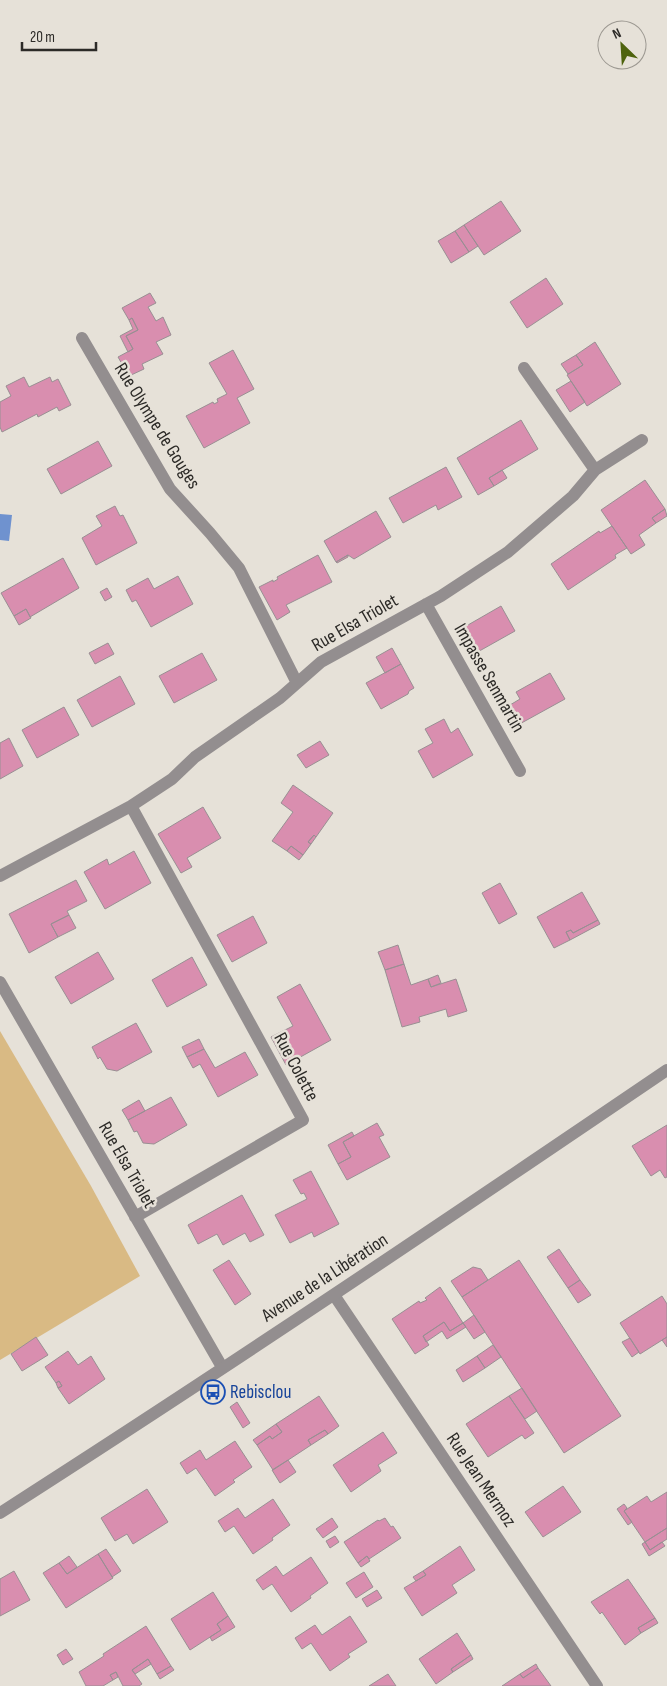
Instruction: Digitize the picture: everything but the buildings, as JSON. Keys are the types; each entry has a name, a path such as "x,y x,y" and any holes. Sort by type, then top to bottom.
{"street":[{"name":"Rue Olympe de Gouges","path":"82,338 170,489 239,568 297,683"},
{"path":"524,368 595,470"},
{"name":"Rue Elsa Triolet","path":"0,876 131,806 172,779 195,757 280,698 320,662 426,604 508,552 573,496 595,470 642,440"},
{"name":"Impasse Senmartin","path":"426,604 520,771"},
{"name":"Rue Colette","path":"131,806 303,1120 134,1217"},
{"name":"Rue Elsa Triolet","path":"0,982 222,1367"},
{"name":"Avenue de la Libération","path":"0,1513 138,1425 222,1367 334,1295 667,1070"},
{"name":"Rue Jean Mermoz","path":"334,1295 597,1686"}],"shaded area":[{"path":"0,1031 91,1186 140,1276 0,1360"}],"water":[{"path":"0,514 12,515 9,541 0,540"}],"place":[{"name":"Rebisclou","path":"213,1392"}]}
